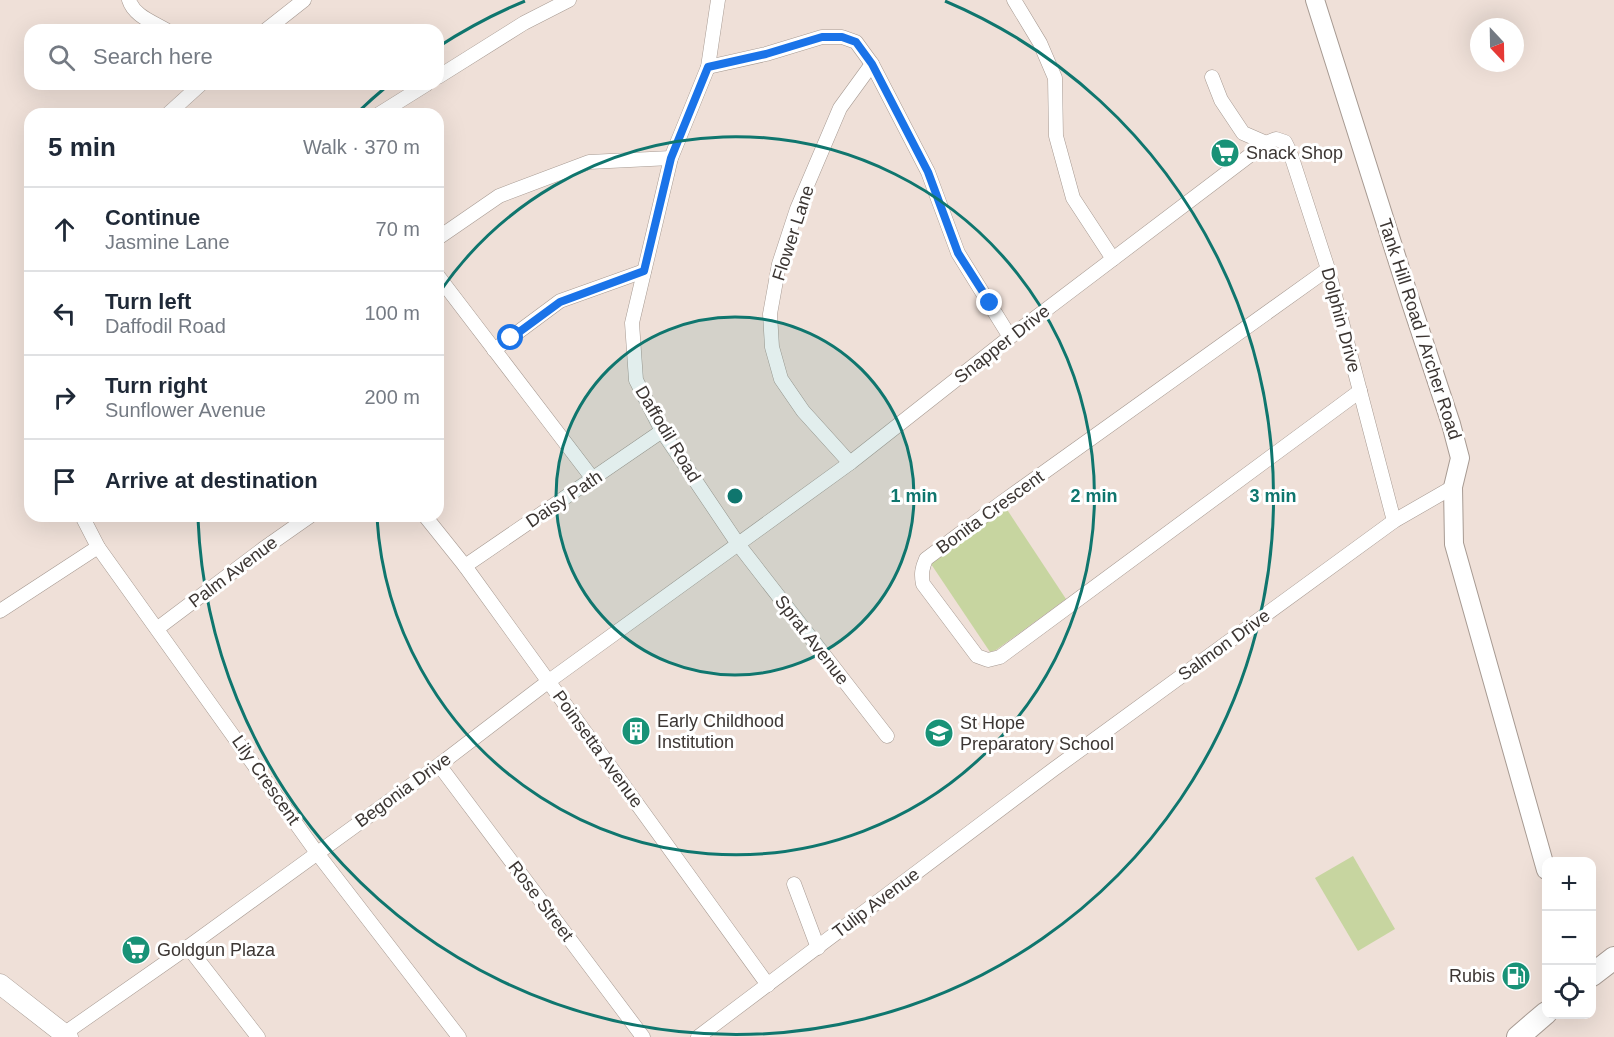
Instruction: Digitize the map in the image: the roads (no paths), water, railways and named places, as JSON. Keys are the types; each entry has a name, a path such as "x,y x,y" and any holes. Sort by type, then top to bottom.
{"main road":[{"path":"1596,972 1614,958"},
{"path":"0,984 66,1035"},
{"path":"1518,1037 1542,1016"}],"street":[{"path":"129,0 137,13 156,24"},
{"path":"274,24 304,0"},
{"path":"444,73 524,23 568,0"},
{"name":"Daffodil Road","path":"718,0 708,67 671,158 632,323 636,380 662,431 738,544"},
{"path":"1014,0 1040,43 1055,78 1056,135 1073,198 1113,259"},
{"name":"Tank Hill Road / Archer Road","path":"1315,0 1451,424 1460,458 1453,487 1454,544 1542,857"},
{"path":"708,67 766,54 822,37 842,37 856,42 872,64 928,172 958,253 1010,337"},
{"name":"Flower Lane","path":"850,463 803,411 782,379 772,347 770,314 779,264 797,209 840,108 872,64"},
{"path":"1212,77 1221,100 1243,133 1266,143"},
{"path":"175,108 194,90"},
{"path":"389,108 417,90"},
{"name":"Dolphin Drive","path":"1266,143 1276,140 1285,142 1290,152 1328,269 1394,521"},
{"name":"Snapper Drive","path":"738,544 850,463 1010,337 1266,143"},
{"path":"444,234 500,196 589,162 671,158"},
{"name":"Bonita Crescent","path":"1328,269 926,559 921,575 923,584 977,656 988,660 1000,657 1360,391"},
{"path":"495,350 560,302 644,271"},
{"path":"444,284 593,479"},
{"name":"Daisy Path","path":"465,566 662,431"},
{"name":"Salmon Drive","path":"1054,769 1394,521 1453,487"},
{"name":"Lily Crescent","path":"85,522 99,547 317,853 459,1037"},
{"name":"Palm Avenue","path":"158,628 301,522"},
{"name":"Poinsetta Avenue","path":"430,522 465,566 768,985"},
{"name":"Begonia Drive","path":"66,1035 439,765 549,681 738,544"},
{"name":"Sprat Avenue","path":"738,544 887,736"},
{"path":"0,611 99,547"},
{"name":"Rose Street","path":"439,765 643,1037"},
{"name":"Tulip Avenue","path":"698,1037 1054,769"},
{"path":"794,884 818,948"},
{"path":"188,947 258,1037"}],"place":[{"name":"Snack Shop","path":"1225,153"},
{"name":"Early Childhood Institution","path":"636,731"},
{"name":"St Hope Preparatory School","path":"939,733"},
{"name":"Goldgun Plaza","path":"136,950"},
{"name":"Rubis","path":"1516,976"}]}
